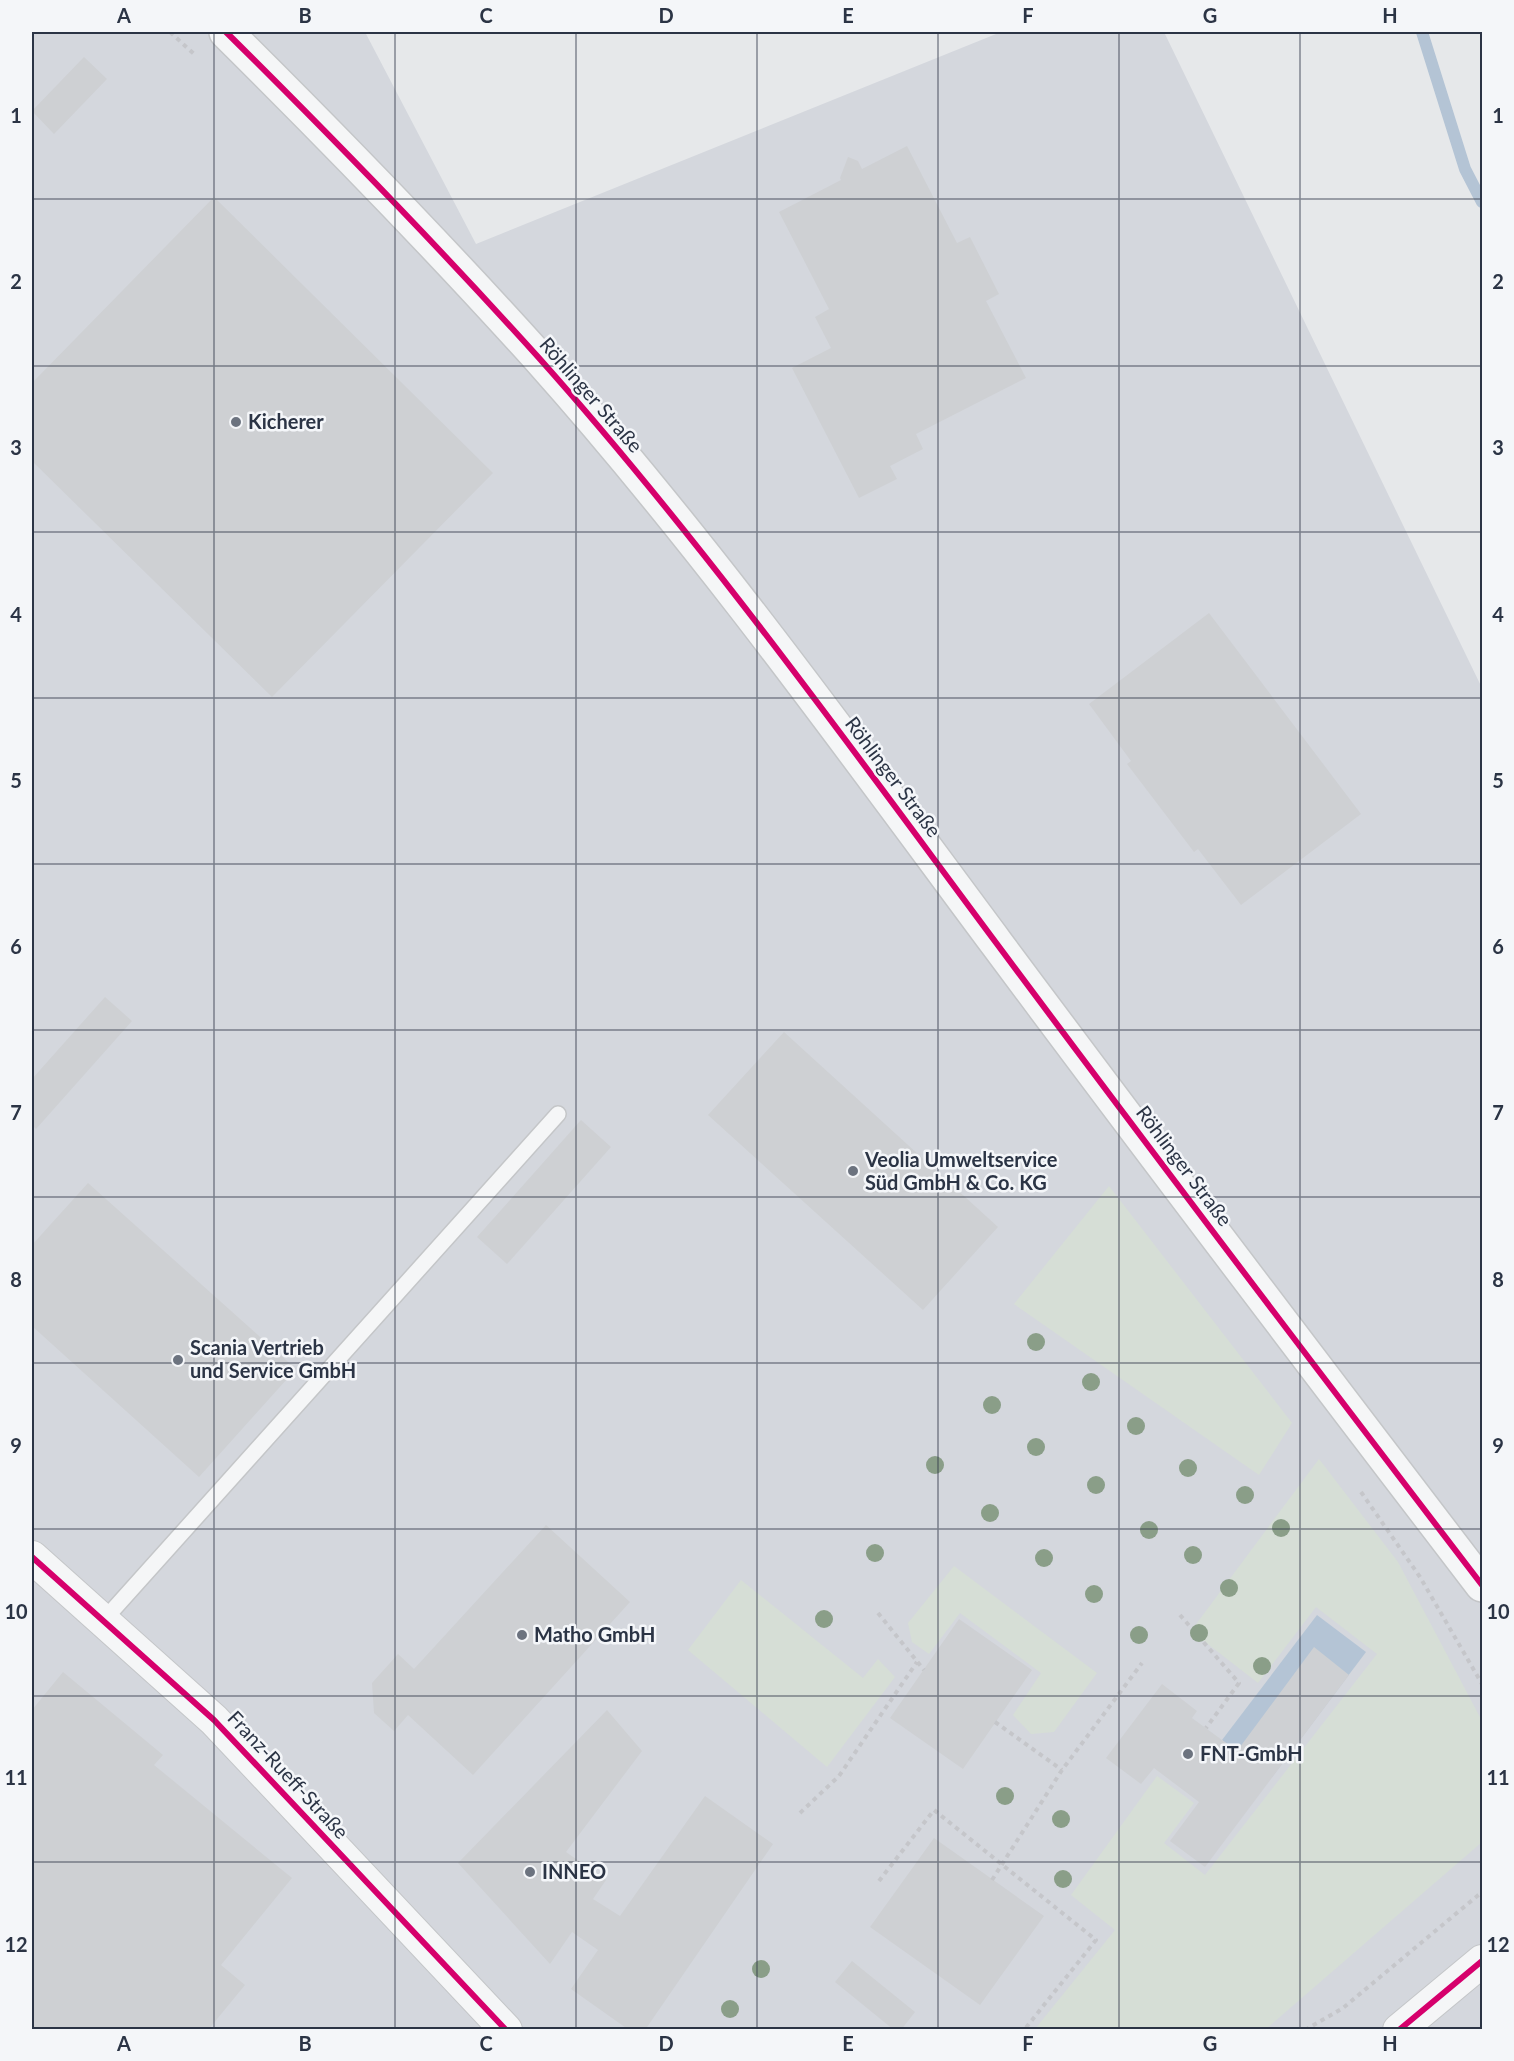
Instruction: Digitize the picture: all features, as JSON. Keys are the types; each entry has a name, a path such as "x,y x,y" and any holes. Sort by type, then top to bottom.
{"street":[{"name":"Röhlinger Straße","path":"226,32 327,132 540,359 658,499 797,675 1122,1112 1482,1585"},
{"name":"Franz-Rueff-Straße","path":"32,1557 214,1720 506,2030"},
{"path":"1399,2030 1482,1961"}],"lane":[{"path":"103,1621 558,1114"}],"path":[{"path":"170,32 195,55"},
{"path":"1355,1484 1420,1577 1482,1684"},
{"path":"878,1613 924,1670"},
{"path":"1180,1616 1239,1683 1206,1728"},
{"path":"800,1813 839,1776 917,1662"},
{"path":"992,1880 1062,1770 1142,1664"},
{"path":"995,1722 1062,1770"},
{"path":"879,1881 934,1810 1096,1940 1024,2030"},
{"path":"1305,2030 1342,2008 1482,1892"}],"shaded area":[{"path":"32,32 365,32 476,244 1001,32 1164,32 1482,688 1482,2029 32,2030"},
{"path":"1109,1186 1292,1423 1259,1475 1014,1304"},
{"path":"1319,1459 1398,1562 1482,1721 1482,1842 1266,2029 1035,2029 1115,1930 1071,1895 1157,1776 1194,1803 1164,1843 1205,1875 1377,1654 1316,1607 1258,1683 1191,1631"},
{"path":"954,1566 1097,1673 1054,1732 1031,1734 1013,1715 1041,1673 960,1613 929,1654 912,1642 908,1623"},
{"path":"741,1580 863,1678 878,1659 895,1677 827,1767 688,1650"}],"water":[{"path":"1317,1615 1366,1652 1272,1777 1222,1740"}],"building":[{"path":"84,57 107,79 54,134 32,111"},
{"path":"907,146 957,243 970,237 999,294 986,301 1026,378 916,434 923,449 890,466 897,479 859,498 792,368 831,348 815,317 829,309 779,212 841,180 848,157 858,161 862,169"},
{"name":"Kicherer","path":"214,197 493,473 272,697 32,461 32,383"},
{"path":"1209,613 1361,814 1241,905 1198,849 1194,852 1127,764 1131,761 1089,704"},
{"path":"105,997 132,1021 36,1129 32,1125 32,1079"},
{"name":"Veolia Umweltservice Süd GmbH & Co. KG","path":"784,1032 998,1227 923,1310 708,1115"},
{"path":"581,1120 611,1147 507,1264 477,1237"},
{"name":"Scania Vertrieb und Service GmbH","path":"88,1183 296,1369 199,1477 32,1326 32,1245"},
{"name":"Matho GmbH","path":"546,1525 630,1602 473,1775 408,1715 394,1731 374,1713 372,1683 398,1654 414,1669"},
{"path":"959,1619 1032,1670 963,1769 890,1718"},
{"path":"1314,1647 1349,1675 1205,1867 1170,1841 1199,1802 1154,1768 1141,1784 1106,1758 1162,1684 1197,1711 1192,1718 1237,1751"},
{"path":"63,1672 163,1755 154,1765 292,1878 221,1965 245,1985 208,2030 32,2030 32,1710"},
{"name":"INNEO","path":"607,1710 642,1751 566,1852 606,1880 593,1899 620,1916 705,1796 773,1844 645,2030 629,2030 571,1989 598,1950 572,1932 550,1964 458,1863"},
{"path":"934,1838 1044,1916 980,2005 870,1927"},
{"path":"852,1961 915,2012 901,2030 894,2030 835,1982"}],"waterway":[{"path":"1422,32 1465,169 1482,202"}],"cycle path":[{"path":"226,32 463,275 600,428 659,500 831,720 1057,1025 1482,1585"},
{"path":"32,1557 214,1720 506,2030"},
{"path":"1399,2030 1482,1961"}],"place":[{"name":"Kicherer","path":"236,422"},
{"name":"Veolia Umweltservice Süd GmbH & Co. KG","path":"853,1171"},
{"name":"Scania Vertrieb und Service GmbH","path":"178,1360"},
{"name":"Matho GmbH","path":"522,1635"},
{"name":"FNT-GmbH","path":"1188,1754"},
{"name":"INNEO","path":"530,1872"}]}
